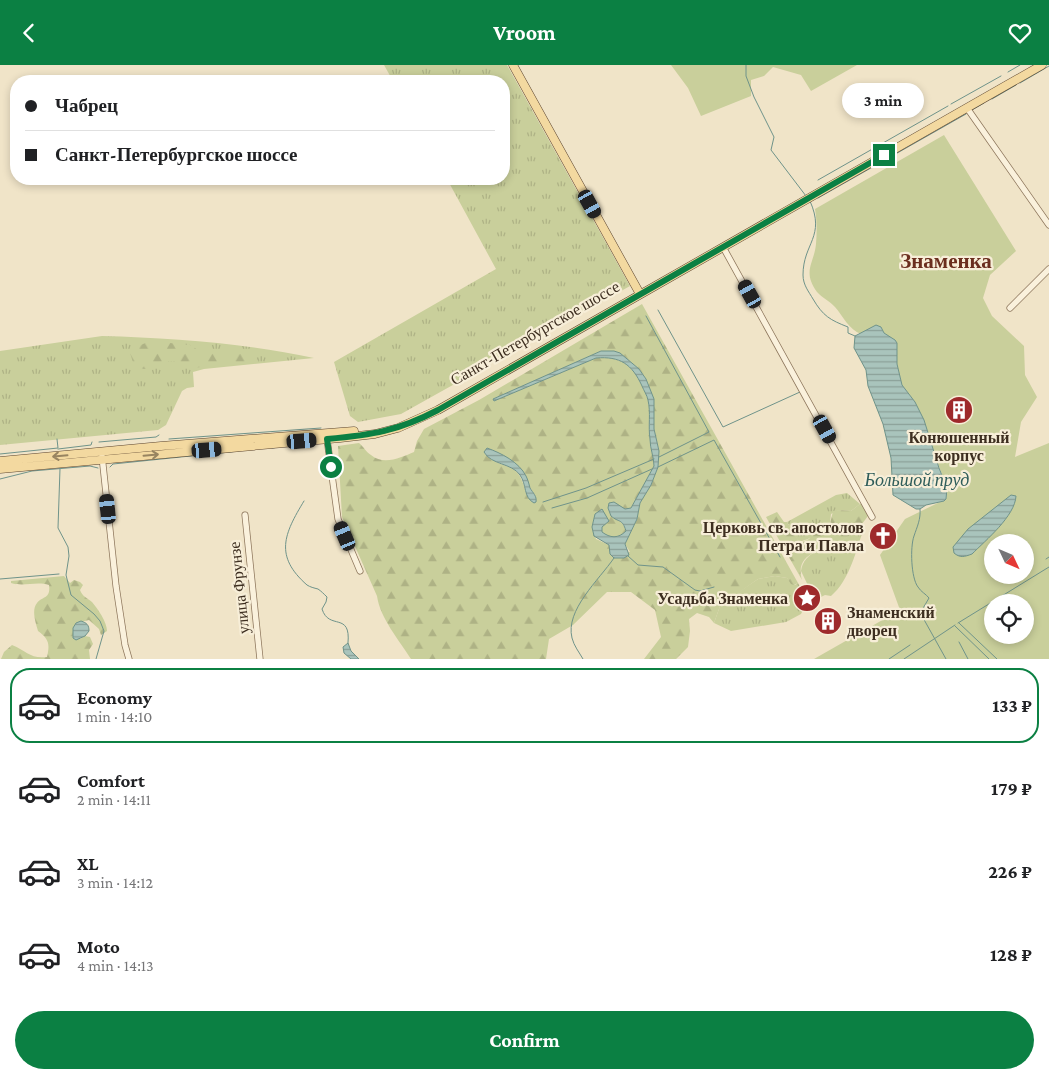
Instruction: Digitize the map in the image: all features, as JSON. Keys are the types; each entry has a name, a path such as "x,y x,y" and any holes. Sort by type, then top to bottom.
{"main road":[{"path":"513,65 639,292"},
{"name":"Санкт-Петербургское шоссе","path":"814,192 1031,65"},
{"name":"Санкт-Петербургское шоссе","path":"0,469 102,456 385,427 397,423 436,406 1042,65"},
{"name":"Санкт-Петербургское шоссе","path":"0,461 102,456 327,439 381,433 398,428 418,421 639,292 723,247 798,201"}],"street":[{"path":"967,107 1049,225"},
{"path":"723,247 872,517"},
{"path":"1010,308 1049,269"},
{"path":"327,439 338,519 360,571"},
{"path":"102,456 116,586 129,659"},
{"name":"улица Фрунзе","path":"245,515 260,659"}],"green space":[{"path":"384,65 507,65 630,286 401,414 358,422 350,416 334,362 496,269 450,185 510,185 510,75 390,75"},
{"path":"671,65 857,65 811,91 801,75 773,67 764,76 751,80 751,96 701,116 688,88"},
{"path":"944,135 1016,251 990,275 983,298 992,316 1024,346 1025,375 1037,397 1021,422 1015,457 1049,443 1049,659 814,659 900,610 880,555 905,519 946,499 947,488 915,402 902,385 897,364 897,343 884,333 881,327 868,329 861,334 857,332 833,305 817,292 813,285 810,278 810,268 815,251 817,227 815,209"},
{"path":"642,304 798,583 794,585 787,578 775,576 758,579 720,606 714,623 709,617 697,613 689,619 688,647 676,659 644,659 661,637 655,610 631,592 607,592 573,625 549,639 546,659 411,659 382,612 377,596 342,517 338,446 359,443 376,458 387,460 399,458 414,452 417,441 424,429 479,400","holes":["601,351 625,357 639,369 646,379 654,412 654,429 659,451 658,467 651,485 640,503 637,519 625,544 630,552 610,549 609,545 596,539 592,527 595,514 602,527 600,529 605,535 616,537 623,534 626,531 624,525 611,516 608,508 631,508 654,466 650,443 648,400 634,372 618,360 596,358 494,401 493,399","487,448 514,462 536,497 526,493 523,482 515,470 500,464 486,455 484,452"]},
{"path":"102,336 208,342 314,358 204,369 193,372 194,387 182,391 166,425 158,430 0,445 0,351"},
{"path":"150,341 190,345 201,352 233,352 259,361 192,368 174,361 158,362 146,369 135,368 129,350"},
{"path":"847,493 860,504 851,511 839,510 831,514 830,524 808,539 799,542 787,522 836,495"},
{"path":"866,502 870,505 871,511 854,532 841,541 819,550 806,558 802,563 802,580 766,517 777,512 784,522 787,522 800,543 809,539 817,527 830,524 833,511 851,511"},
{"path":"859,528 864,528 852,564 843,582 831,596 825,595 815,600 801,571 806,559 816,552 843,540"},
{"path":"64,576 70,583 74,580 83,585 80,590 81,592 92,602 105,624 107,631 101,635 99,629 89,620 76,623 80,639 85,636 90,637 93,644 89,650 90,659 1,659 4,652 12,645 36,657 47,657 48,652 48,642 38,631 34,613 37,603 49,593 49,585 16,584 11,583 11,581"},
{"path":"775,576 787,578 795,585 798,583 809,603 801,614 786,622 731,631 714,623 720,606 730,598 758,579"}],"water":[{"name":"Большой пруд","path":"876,325 881,327 884,333 897,343 897,364 902,385 915,402 924,420 947,488 944,501 926,505 920,509 916,509 893,495 891,458 883,424 868,386 866,370 854,348 855,336"},
{"path":"601,351 620,353 639,369 646,379 654,399 654,429 659,451 658,467 651,485 640,503 637,519 625,544 629,555 624,558 614,558 610,554 609,545 594,536 592,527 595,514 602,509 609,521 602,527 602,532 614,537 626,531 622,522 611,516 608,508 609,503 614,502 625,509 631,508 654,466 650,443 648,400 634,372 618,360 596,358 494,401 493,399"},
{"path":"487,448 504,455 519,466 526,476 536,502 534,503 528,497 520,475 512,468 496,462 487,456 484,452"},
{"path":"1011,495 1016,496 1011,512 993,534 984,534 984,543 972,554 962,557 958,556 954,553 953,547 968,529"},
{"path":"81,621 89,627 89,631 85,636 76,640 73,638 73,628 76,623"},
{"path":"348,643 351,651 359,659 351,659 344,653 343,647"}],"waterway":[{"path":"746,65 746,76 754,97 774,137 771,150 806,196"},
{"path":"1008,72 1020,65"},
{"path":"1020,83 1049,66"},
{"path":"951,104 1001,76"},
{"path":"992,99 1016,85"},
{"path":"972,110 984,103"},
{"path":"818,180 948,106"},
{"path":"818,198 966,114"},
{"path":"810,201 816,223 815,232 804,264 804,282 820,310 832,320 848,327 848,333 855,336"},
{"path":"658,310 723,427 800,392"},
{"path":"646,316 709,432 659,457"},
{"path":"169,439 321,428"},
{"path":"99,442 156,437 159,435"},
{"path":"0,454 58,448 57,439"},
{"path":"658,467 714,440 780,557"},
{"path":"58,449 91,445 92,442"},
{"path":"272,448 279,447"},
{"path":"110,467 113,464 239,451"},
{"path":"543,502 586,488 654,459"},
{"path":"0,479 32,471 90,466 98,468"},
{"path":"60,469 58,528 68,547 69,556 66,575 71,595 94,614 100,621 104,631 96,659"},
{"path":"552,508 587,498 652,469"},
{"path":"304,501 287,534 286,554 290,564 307,585 318,589 327,597 322,609 329,619 346,627 348,643"},
{"path":"920,509 912,547 914,577 918,587 929,598 922,610 922,616 946,659"},
{"path":"628,556 638,565 663,567 695,590 700,591 714,587"},
{"path":"583,659 572,638 571,627 574,617 578,606 614,558"},
{"path":"958,623 1049,567"},
{"path":"0,579 59,574"},
{"path":"959,623 997,659"},
{"path":"904,659 955,625"},
{"path":"955,626 989,659"},
{"path":"959,642 968,659"},
{"path":"889,659 910,645"}],"place":[{"name":"Конюшенный корпус","path":"959,410"},
{"name":"Церковь св. апостолов Петра и Павла","path":"883,536"},
{"name":"Усадьба Знаменка","path":"807,598"},
{"name":"Знаменский дворец","path":"828,621"}],"district":[{"name":"Знаменка","path":"946,261"}],"route":[{"path":"331,467 327,439 375,434 418,421 884,155"}]}
